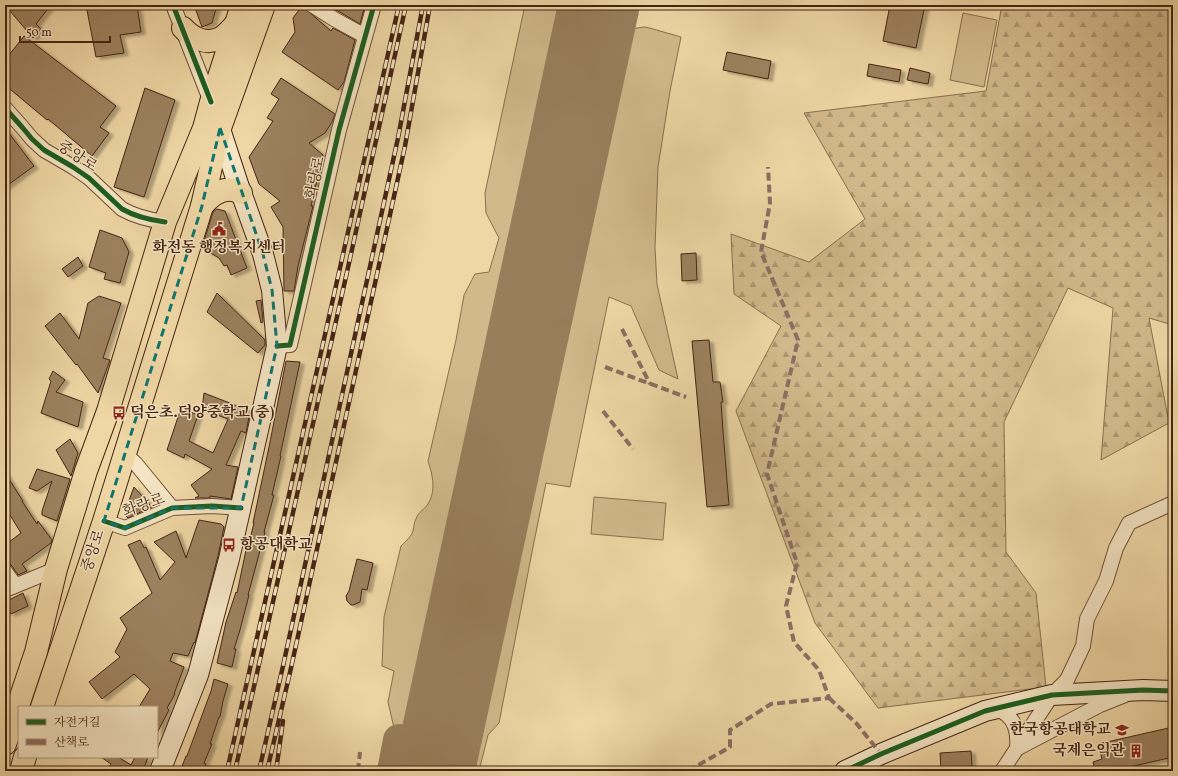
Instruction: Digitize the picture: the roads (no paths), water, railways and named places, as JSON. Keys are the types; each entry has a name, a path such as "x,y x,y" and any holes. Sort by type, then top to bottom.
{"main road":[{"name":"중앙로","path":"42,706 104,521 202,206 220,128 264,5"},
{"path":"183,28 194,38 213,41 224,35 238,15"},
{"name":"중앙로","path":"5,744 36,652 56,569 86,471 108,411 165,222 204,128 238,15"},
{"path":"160,771 198,675 241,508 278,346 272,290 263,254 211,102"},
{"path":"202,206 210,197 225,190 234,190 241,193"},
{"path":"845,771 902,745 985,711 996,708 1052,695 1136,690 1173,691"},
{"path":"21,771 25,758"}],"street":[{"path":"173,5 211,102"},
{"path":"312,5 365,36"},
{"name":"화랑로","path":"278,346 290,345 339,130 374,5"},
{"name":"중앙로","path":"5,108 32,139 44,150 74,167 89,178 122,209 147,220 165,222"},
{"path":"125,454 136,464 172,508"},
{"path":"1002,771 1052,695 1067,680 1083,646 1087,619 1106,581 1116,548 1129,523 1173,503"},
{"name":"화랑로","path":"104,521 126,528 172,508 212,506 241,508"},
{"path":"5,571 10,588 56,569"},
{"path":"1017,748 1100,705 1136,690"},
{"path":"996,708 1007,714 1015,725 1018,736 1017,748"}],"railway":[{"path":"227,771 399,5"},
{"path":"235,771 406,5"},
{"path":"259,771 398,138 423,5"},
{"path":"267,771 291,668 405,146 430,5"},
{"path":"276,771 283,721"}],"place":[{"name":"화전동 행정복지센터","path":"219,229"},
{"name":"덕은초.덕양중학교(중)","path":"119,413"},
{"name":"항공대학교","path":"229,545"},
{"name":"한국항공대학교","path":"1122,730"},
{"name":"국제은익관","path":"1136,751"}]}
